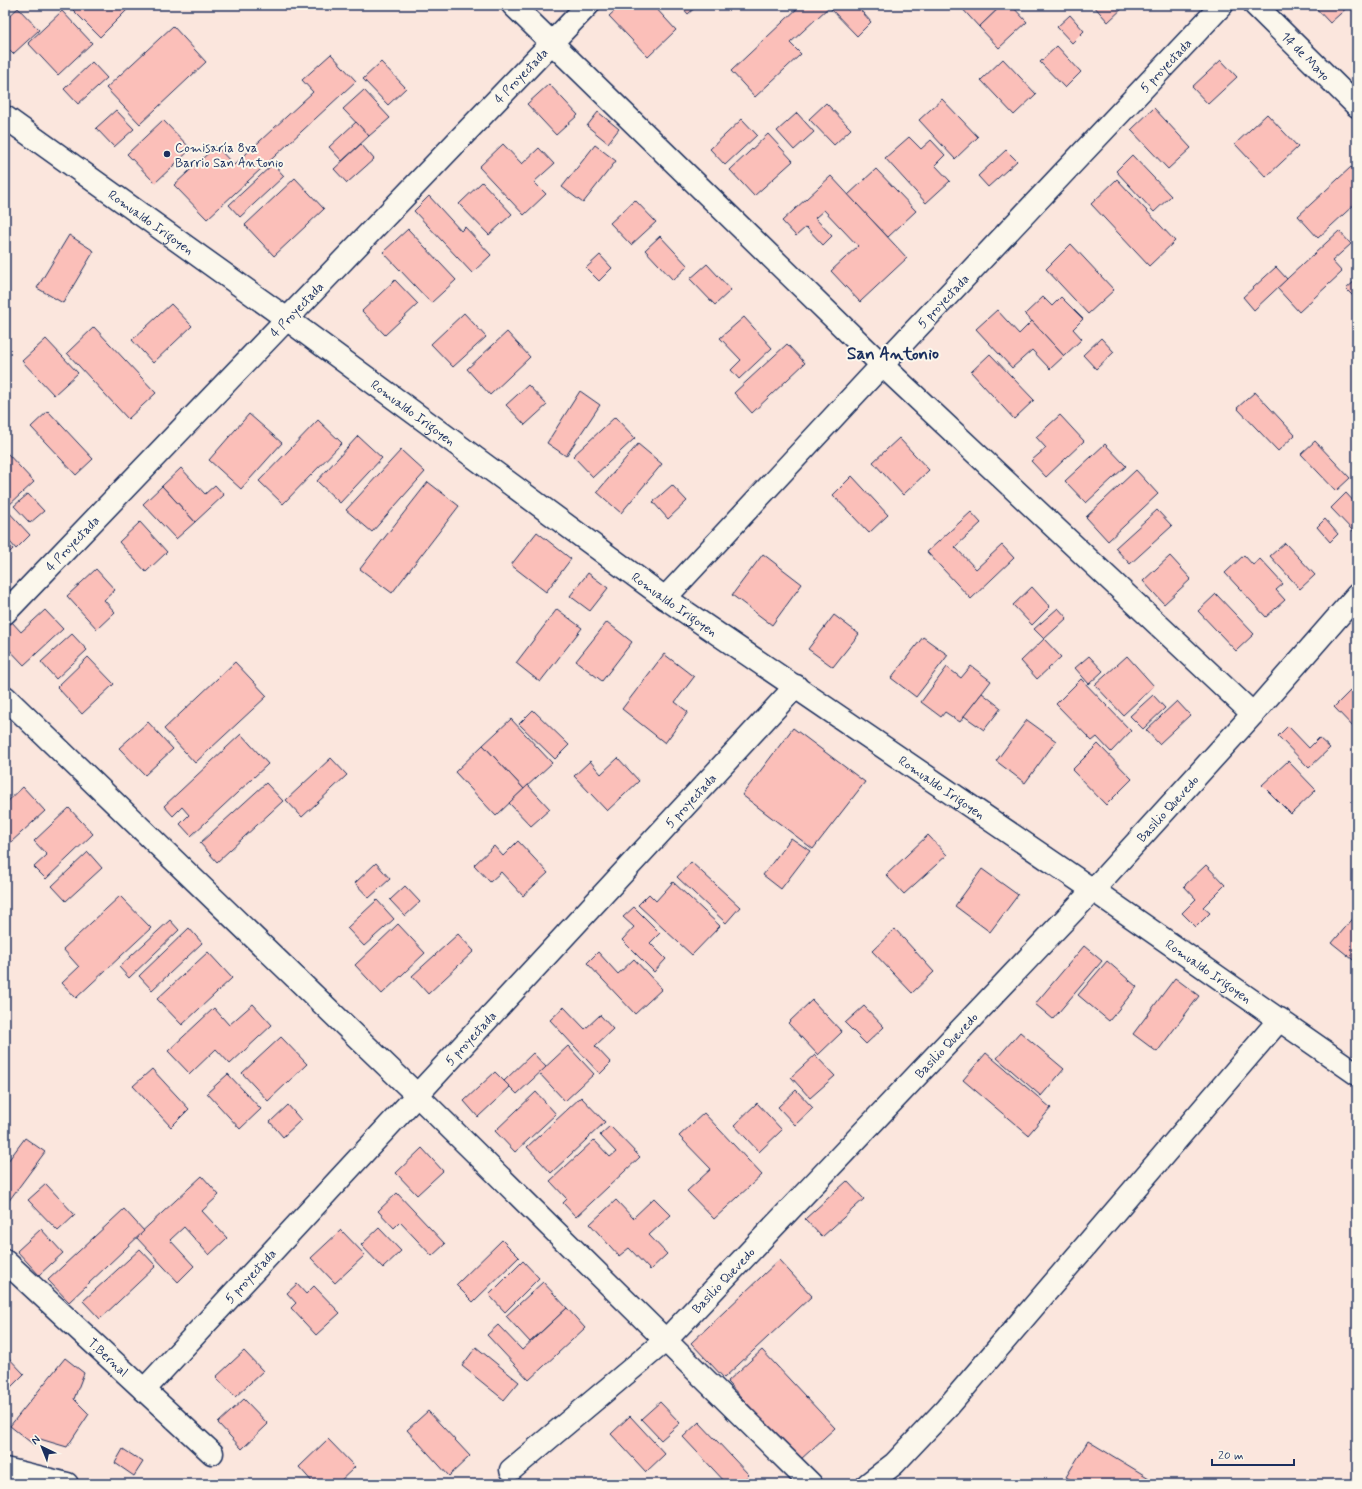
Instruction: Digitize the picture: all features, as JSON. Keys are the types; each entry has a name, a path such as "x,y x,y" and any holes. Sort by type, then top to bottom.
{"street":[{"path":"513,5 882,365 1253,714"},
{"name":"4 Proyectada","path":"5,613 588,5"},
{"name":"5 proyectada","path":"665,598 882,365 1222,5"},
{"name":"14 de Mayo","path":"1255,5 1357,106"},
{"name":"Romualdo Irigoyen","path":"5,117 287,319 665,598 1093,890 1357,1074"},
{"name":"Basilio Quevedo","path":"511,1470 666,1340 1093,890 1253,714 1357,595"},
{"name":"5 proyectada","path":"144,1390 796,686"},
{"path":"5,697 417,1095 811,1484"},
{"path":"868,1484 894,1464 946,1409 1280,1019"},
{"name":"T.Bernal","path":"5,1261 212,1453"},
{"path":"5,1469 67,1484"}],"building":[{"path":"68,5 132,5 100,37"},
{"path":"621,5 653,5 676,30 648,57 609,16"},
{"path":"680,5 698,5 688,14"},
{"path":"801,5 856,5 871,22 857,36 829,7 790,43 801,54 755,97 731,71"},
{"path":"959,5 1002,5 979,27"},
{"path":"1002,5 1011,5 1027,22 999,48 979,27"},
{"path":"1093,5 1126,5 1108,22"},
{"path":"1313,5 1350,5 1330,23"},
{"path":"18,8 39,30 13,54 5,46 5,20"},
{"path":"62,11 92,43 58,75 28,43"},
{"path":"1070,15 1084,31 1072,43 1057,27"},
{"path":"173,26 206,62 140,124 106,88"},
{"path":"1057,46 1081,72 1065,88 1040,62"},
{"path":"331,54 356,81 207,219 174,185 216,146 234,165 313,92 302,80"},
{"path":"1003,59 1036,94 1014,115 981,80"},
{"path":"1221,60 1237,77 1208,104 1192,87"},
{"path":"92,62 107,78 78,104 64,89"},
{"path":"381,62 406,88 388,105 363,79"},
{"path":"549,84 578,115 556,135 527,104"},
{"path":"364,90 390,118 369,136 343,109"},
{"path":"942,99 978,137 955,159 919,120"},
{"path":"826,103 851,129 834,145 809,119"},
{"path":"1154,108 1191,148 1168,169 1131,130"},
{"path":"116,110 134,129 114,147 96,128"},
{"path":"598,112 619,129 608,143 587,126"},
{"path":"797,113 814,132 794,150 777,131"},
{"path":"1267,114 1298,147 1266,177 1235,144"},
{"path":"742,119 757,135 725,165 710,149"},
{"path":"163,120 191,149 155,183 127,154"},
{"path":"356,122 369,136 342,161 329,147"},
{"path":"768,134 793,161 754,196 730,170"},
{"path":"909,137 921,149 931,140 945,155 935,165 950,181 926,203 885,158"},
{"path":"361,144 374,159 347,183 334,169"},
{"path":"503,144 522,164 539,148 554,164 534,182 546,194 524,215 479,167"},
{"path":"595,145 616,161 583,203 562,187"},
{"path":"1006,150 1017,161 988,187 978,176"},
{"path":"1132,155 1171,196 1154,212 1116,171"},
{"path":"273,164 284,176 240,217 229,205"},
{"path":"1351,167 1357,174 1357,202 1318,238 1298,216"},
{"path":"876,169 916,211 888,237 848,195"},
{"path":"831,176 907,258 860,302 831,271 858,246 824,210 815,218 832,236 823,245 806,227 796,236 782,221"},
{"path":"295,178 324,209 274,256 245,225"},
{"path":"1117,179 1175,241 1149,266 1091,204"},
{"path":"482,182 512,214 489,235 459,204"},
{"path":"429,196 461,231 465,227 491,255 472,273 414,211"},
{"path":"635,200 656,222 631,245 610,223"},
{"path":"408,229 456,280 431,303 383,252"},
{"path":"1339,231 1351,244 1332,261 1342,272 1299,312 1277,288"},
{"path":"69,235 94,251 63,303 37,288"},
{"path":"660,236 688,266 673,280 645,250"},
{"path":"1071,244 1114,290 1088,314 1046,269"},
{"path":"600,255 612,268 599,281 586,268"},
{"path":"707,264 731,290 715,305 690,279"},
{"path":"1276,267 1287,279 1254,310 1243,297"},
{"path":"1357,279 1357,300 1346,289"},
{"path":"395,280 418,304 385,335 362,311"},
{"path":"1043,297 1052,306 1061,297 1083,319 1073,329 1082,339 1064,356 1025,314"},
{"path":"171,304 192,326 153,363 132,340"},
{"path":"997,310 1019,334 1032,321 1064,356 1050,369 1032,350 1012,368 976,329"},
{"path":"464,313 486,337 453,367 431,344"},
{"path":"744,317 772,348 739,379 731,370 741,360 720,338"},
{"path":"94,327 156,393 128,419 67,353"},
{"path":"507,332 530,357 490,395 467,369"},
{"path":"1101,338 1114,352 1096,369 1083,355"},
{"path":"46,339 78,373 54,395 22,361"},
{"path":"787,344 805,363 752,413 734,393"},
{"path":"990,354 1034,400 1014,419 971,372"},
{"path":"528,385 547,405 525,425 506,405"},
{"path":"580,391 600,405 566,456 547,443"},
{"path":"1255,392 1295,435 1278,451 1237,408"},
{"path":"48,411 93,459 76,475 31,427"},
{"path":"249,414 282,443 241,489 209,460"},
{"path":"1060,415 1084,441 1046,477 1031,461 1046,448 1036,437"},
{"path":"615,417 635,438 593,477 573,456"},
{"path":"318,420 342,443 283,504 259,481"},
{"path":"358,436 382,458 340,503 317,481"},
{"path":"899,438 929,470 903,495 873,462"},
{"path":"1315,441 1350,478 1336,491 1301,454"},
{"path":"638,444 662,464 621,513 597,492"},
{"path":"1105,444 1126,466 1086,503 1065,481"},
{"path":"401,450 425,472 372,532 346,510"},
{"path":"7,453 34,482 8,506 5,503 5,455"},
{"path":"181,468 205,494 215,485 224,495 195,522 162,486"},
{"path":"1136,470 1158,494 1108,541 1086,517"},
{"path":"852,476 888,515 869,533 833,495"},
{"path":"428,482 459,506 392,593 360,569"},
{"path":"672,485 687,501 668,519 653,502"},
{"path":"162,486 195,522 176,539 143,504"},
{"path":"1346,493 1357,505 1357,529 1354,532 1331,508"},
{"path":"28,494 44,511 30,523 14,506"},
{"path":"5,508 30,535 16,549 5,536"},
{"path":"1157,510 1172,526 1130,564 1115,548"},
{"path":"971,512 981,523 955,547 976,569 1002,545 1014,558 971,599 927,552"},
{"path":"1325,519 1338,534 1330,542 1317,527"},
{"path":"140,522 167,552 146,572 119,542"},
{"path":"537,532 571,559 546,592 511,565"},
{"path":"5,541 13,549 5,557"},
{"path":"1285,543 1315,575 1300,589 1270,556"},
{"path":"763,554 802,584 772,625 732,595"},
{"path":"1244,555 1253,565 1260,559 1283,584 1276,590 1285,600 1266,617 1225,573"},
{"path":"1170,556 1191,579 1164,604 1143,581"},
{"path":"96,569 115,590 104,600 115,612 97,629 67,596"},
{"path":"588,573 608,588 590,611 570,596"},
{"path":"1032,587 1050,607 1032,625 1013,605"},
{"path":"1216,594 1254,634 1236,651 1198,611"},
{"path":"1058,608 1067,618 1044,639 1034,629"},
{"path":"557,609 582,628 540,682 516,663"},
{"path":"45,610 63,629 24,665 5,645 5,626 11,621 21,632"},
{"path":"834,615 859,634 833,667 808,649"},
{"path":"607,622 632,642 602,681 576,661"},
{"path":"72,634 87,650 56,679 41,662"},
{"path":"923,637 948,655 916,697 891,678"},
{"path":"1044,639 1061,657 1037,679 1021,661"},
{"path":"664,654 694,677 675,702 688,712 665,743 622,709"},
{"path":"1089,656 1103,671 1089,684 1075,668"},
{"path":"1127,656 1154,686 1123,715 1095,685"},
{"path":"88,657 114,684 82,714 57,687"},
{"path":"235,662 267,696 195,763 164,729"},
{"path":"971,666 991,681 960,722 945,712 941,717 921,702 947,667 961,678"},
{"path":"1081,679 1131,731 1111,752 1097,737 1092,741 1056,704"},
{"path":"1354,687 1357,691 1357,731 1334,707"},
{"path":"982,693 1001,708 984,730 964,716"},
{"path":"1153,695 1165,708 1143,729 1130,716"},
{"path":"1177,701 1190,715 1159,744 1146,730"},
{"path":"533,710 569,745 555,759 519,724"},
{"path":"511,719 552,763 524,789 483,745"},
{"path":"1027,720 1056,741 1025,783 996,761"},
{"path":"148,722 173,749 145,775 119,748"},
{"path":"1288,726 1309,748 1319,738 1330,748 1309,768 1278,736"},
{"path":"793,728 865,782 813,849 742,795"},
{"path":"241,734 268,764 191,836 180,824 189,815 182,807 173,816 164,806"},
{"path":"1098,744 1132,779 1106,805 1072,770"},
{"path":"483,745 524,789 496,816 455,772"},
{"path":"331,758 347,775 302,817 286,800"},
{"path":"618,758 639,781 607,811 574,776 590,761 601,774"},
{"path":"1288,761 1316,790 1291,814 1262,785"},
{"path":"266,783 283,801 217,862 200,843"},
{"path":"528,785 550,809 531,826 509,803"},
{"path":"23,787 45,811 10,843 5,838 5,804"},
{"path":"69,808 93,834 46,879 34,867 47,855 34,841"},
{"path":"928,835 947,855 904,894 886,875"},
{"path":"791,838 810,851 781,889 763,875"},
{"path":"518,841 548,873 523,896 501,872 490,882 474,865 494,846 503,856"},
{"path":"88,852 102,868 66,901 52,886"},
{"path":"691,862 740,907 726,923 677,877"},
{"path":"376,863 390,879 369,898 355,883"},
{"path":"1206,865 1225,885 1203,907 1210,913 1196,927 1182,913 1196,899 1184,886"},
{"path":"982,869 1018,895 990,932 955,906"},
{"path":"673,882 720,926 692,955 638,905 649,894 656,901"},
{"path":"405,886 420,902 405,916 390,900"},
{"path":"120,896 151,928 76,998 62,983 79,967 63,949"},
{"path":"377,900 394,919 364,946 347,928"},
{"path":"634,907 660,933 650,943 666,959 654,972 622,940 634,927 623,917"},
{"path":"1357,914 1357,963 1332,943"},
{"path":"170,920 179,930 129,978 119,967"},
{"path":"398,924 425,953 382,994 355,965"},
{"path":"189,928 202,943 152,990 139,976"},
{"path":"895,929 934,972 912,993 872,951"},
{"path":"458,934 474,951 428,994 412,976"},
{"path":"1084,946 1102,961 1053,1019 1035,1004"},
{"path":"208,952 232,978 182,1025 157,999"},
{"path":"598,952 618,974 634,959 662,989 635,1014 587,963"},
{"path":"1107,961 1137,987 1109,1021 1078,995"},
{"path":"1175,978 1199,996 1157,1052 1133,1034"},
{"path":"812,1000 842,1032 818,1055 788,1023"},
{"path":"253,1004 272,1025 230,1064 216,1049 190,1074 168,1051 214,1008 229,1025"},
{"path":"864,1006 884,1027 866,1044 845,1023"},
{"path":"564,1007 585,1029 600,1015 613,1029 595,1046 611,1063 600,1074 550,1020"},
{"path":"1020,1032 1064,1069 1041,1096 997,1058"},
{"path":"281,1037 307,1064 268,1101 242,1073"},
{"path":"568,1046 594,1074 565,1101 539,1073"},
{"path":"533,1053 546,1067 517,1094 504,1081"},
{"path":"986,1053 1051,1108 1028,1135 963,1080"},
{"path":"815,1055 835,1076 810,1098 791,1077"},
{"path":"152,1069 189,1109 171,1127 133,1086"},
{"path":"495,1072 510,1087 478,1117 464,1101"},
{"path":"228,1074 261,1109 240,1129 207,1093"},
{"path":"796,1090 813,1108 795,1125 778,1107"},
{"path":"536,1092 556,1114 515,1152 495,1131"},
{"path":"581,1097 605,1122 551,1173 527,1147"},
{"path":"757,1103 782,1130 759,1152 734,1125"},
{"path":"288,1105 301,1120 283,1137 270,1122"},
{"path":"704,1113 762,1175 714,1219 687,1191 711,1169 679,1136"},
{"path":"610,1126 640,1157 576,1217 563,1203 567,1199 550,1181 594,1140 610,1157 616,1152 600,1135"},
{"path":"25,1138 45,1152 5,1206 5,1165"},
{"path":"422,1148 443,1171 417,1195 396,1173"},
{"path":"202,1176 219,1195 202,1211 227,1238 209,1255 184,1227 170,1240 194,1266 178,1282 136,1237"},
{"path":"847,1181 864,1199 822,1237 805,1219"},
{"path":"46,1184 75,1215 58,1231 28,1200"},
{"path":"397,1193 445,1244 432,1256 400,1222 394,1228 378,1211"},
{"path":"654,1198 671,1215 649,1235 667,1254 650,1270 629,1248 619,1256 590,1224 616,1200 633,1218"},
{"path":"124,1209 144,1231 69,1302 48,1280"},
{"path":"379,1228 401,1251 383,1268 361,1245"},
{"path":"41,1229 63,1253 39,1275 17,1251"},
{"path":"341,1230 365,1255 335,1283 311,1258"},
{"path":"502,1240 519,1257 473,1302 456,1285"},
{"path":"140,1249 156,1266 100,1319 83,1301"},
{"path":"779,1260 812,1296 724,1378 691,1343"},
{"path":"523,1261 539,1278 505,1312 489,1295"},
{"path":"543,1282 567,1308 530,1342 506,1316"},
{"path":"297,1284 306,1294 314,1286 340,1313 316,1335 291,1308 296,1303 287,1293"},
{"path":"567,1308 585,1328 529,1380 487,1335 498,1325 522,1350"},
{"path":"476,1347 519,1382 504,1400 462,1366"},
{"path":"762,1350 835,1428 800,1460 727,1382"},
{"path":"244,1351 263,1371 235,1397 216,1377"},
{"path":"5,1354 24,1374 5,1393"},
{"path":"65,1358 84,1373 74,1399 89,1414 67,1447 40,1439 34,1445 10,1426"},
{"path":"244,1399 268,1424 242,1449 218,1423"},
{"path":"660,1402 680,1423 661,1440 641,1419"},
{"path":"428,1411 470,1456 449,1476 407,1430"},
{"path":"630,1416 665,1454 646,1472 611,1434"},
{"path":"699,1422 749,1475 740,1484 727,1484 683,1437"},
{"path":"328,1439 355,1467 337,1484 314,1484 299,1467"},
{"path":"1088,1441 1149,1478 1145,1484 1078,1484 1066,1477"},
{"path":"123,1449 143,1462 134,1476 115,1463"}],"place":[{"name":"Comisaría 8va Barrio San Antonio","path":"167,154"}],"district":[{"name":"San Antonio","path":"893,353"}]}
